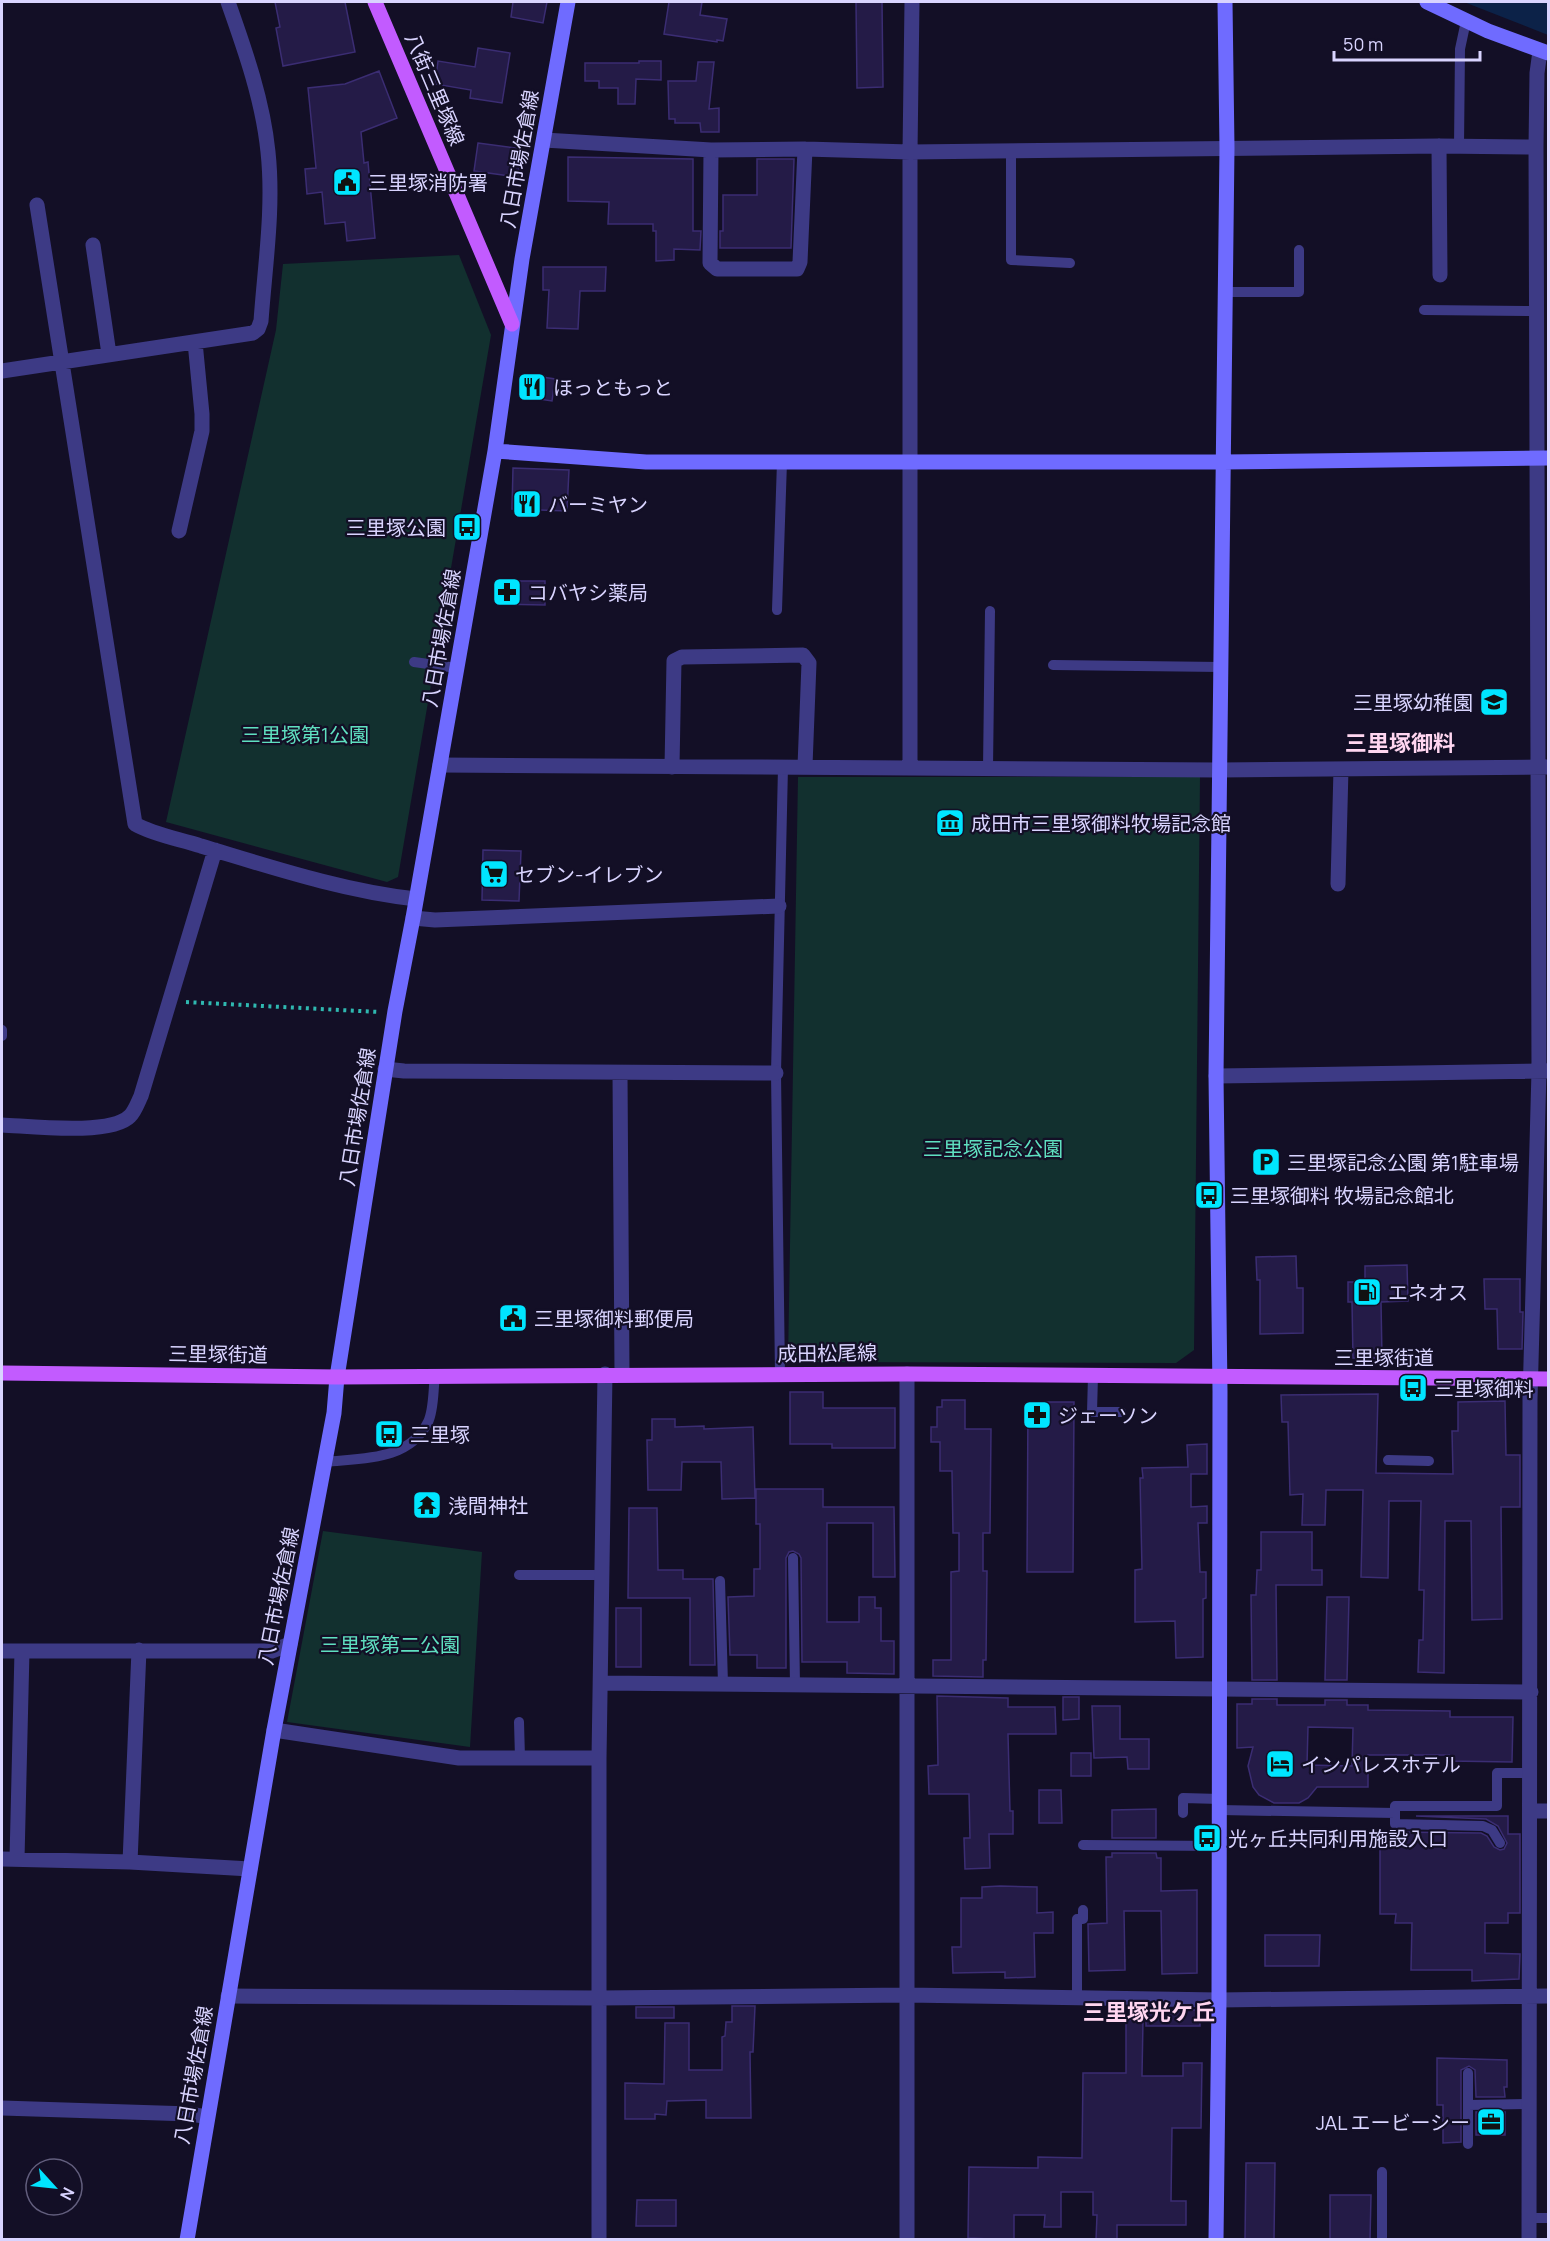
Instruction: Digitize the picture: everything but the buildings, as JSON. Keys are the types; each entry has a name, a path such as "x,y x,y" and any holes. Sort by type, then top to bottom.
{"main road":[{"name":"八街三里塚線","path":"375,2 512,324"},
{"name":"三里塚街道","path":"2,1373 435,1376"},
{"name":"成田松尾線","path":"435,1376 907,1374 1220,1377"},
{"name":"三里塚街道","path":"1220,1377 1548,1379"}],"street":[{"path":"2,371 253,333 258,329 261,321 269,222 268,151 258,97 228,2"},
{"name":"八日市場佐倉線","path":"187,2240 274,1731 334,1413 337,1377 385,1069 495,451 512,324 568,2"},
{"path":"910,767 912,2"},
{"path":"1216,2240 1220,1846 1220,1377 1216,1076 1227,148 1225,2"},
{"path":"1426,2 1466,21 1544,52 1537,73 1536,147 1537,311 1543,458 1544,1071 1530,1379 1529,2240"},
{"path":"544,140 711,150 805,149 910,152 1536,147"},
{"path":"1439,146 1440,275"},
{"path":"711,150 710,263 717,269 797,269 800,262 805,149"},
{"path":"37,205 60,362 135,824 215,850 345,887 378,895 416,899"},
{"path":"93,245 109,354"},
{"path":"179,531 202,431 195,342"},
{"path":"495,451 646,462 1222,462 1543,458"},
{"path":"672,767 674,661 682,657 802,655 809,663 805,766"},
{"path":"440,765 1219,770 1544,767"},
{"path":"1338,884 1341,769"},
{"path":"2,1125 100,1128 124,1121 130,1116 141,1096 215,850"},
{"path":"413,918 435,920 779,906"},
{"path":"385,1069 404,1071 776,1073"},
{"path":"1216,1076 1544,1071"},
{"path":"620,1073 622,1374"},
{"path":"599,2240 599,1758 605,1374"},
{"path":"907,1374 907,2240"},
{"path":"2,1651 272,1651 290,1644"},
{"path":"130,1862 139,1650"},
{"path":"17,1859 22,1651"},
{"path":"601,1683 1531,1692"},
{"path":"274,1731 459,1758 599,1758"},
{"path":"1530,1811 1548,1811"},
{"path":"2,1859 130,1862 250,1869"},
{"path":"228,1996 599,1998 907,1995 1219,2000 1548,1996"},
{"path":"2,2108 207,2116"}],"lane":[{"path":"1460,146 1460,50 1466,21"},
{"path":"1011,151 1011,260 1071,263"},
{"path":"1225,292 1299,292 1299,250"},
{"path":"1424,310 1537,311"},
{"path":"777,610 783,462"},
{"path":"988,768 990,611"},
{"path":"414,662 457,668"},
{"path":"1053,665 1221,668"},
{"path":"780,1375 776,1073 783,767"},
{"path":"325,1462 397,1452 415,1441 429,1421 435,1376"},
{"path":"1093,1376 1092,1412 1121,1412"},
{"path":"1388,1460 1429,1461"},
{"path":"793,1558 795,1685"},
{"path":"519,1575 602,1575"},
{"path":"720,1581 723,1684"},
{"path":"519,1722 520,1758"},
{"path":"1500,1843 1492,1830 1483,1826 1395,1824 1395,1806 1497,1806 1497,1773 1530,1773"},
{"path":"1183,1813 1183,1798 1220,1805 1395,1813"},
{"path":"1083,1845 1220,1846"},
{"path":"1077,1998 1077,1919 1083,1919 1083,1910"},
{"path":"1468,2073 1468,2144"},
{"path":"1468,2104 1530,2104"},
{"path":"1382,2172 1382,2240"},
{"path":"1529,2218 1548,2218"}],"path":[{"path":"170,1001 383,1012"}],"green space":[{"name":"三里塚第1公園","path":"459,255 491,335 398,877 387,882 166,822 276,330 283,264"},
{"name":"三里塚記念公園","path":"798,777 1200,777 1194,1350 1176,1363 788,1362"},
{"name":"三里塚第二公園","path":"323,1531 482,1552 470,1747 287,1722"}],"water":[{"path":"1464,2 1548,2 1548,35"}],"place":[{"name":"三里塚消防署","path":"347,182"},
{"name":"ほっともっと","path":"532,387"},
{"name":"バーミヤン","path":"527,504"},
{"name":"三里塚公園","path":"467,527"},
{"name":"コバヤシ薬局","path":"507,592"},
{"name":"三里塚幼稚園","path":"1494,702"},
{"name":"成田市三里塚御料牧場記念館","path":"950,823"},
{"name":"セブン-イレブン","path":"494,874"},
{"name":"三里塚記念公園 第1駐車場","path":"1266,1162"},
{"name":"三里塚御料 牧場記念館北","path":"1209,1195"},
{"name":"エネオス","path":"1367,1292"},
{"name":"三里塚御料郵便局","path":"513,1318"},
{"name":"三里塚御料","path":"1413,1388"},
{"name":"ジェーソン","path":"1037,1415"},
{"name":"三里塚","path":"389,1434"},
{"name":"浅間神社","path":"427,1505"},
{"name":"インパレスホテル","path":"1280,1764"},
{"name":"光ヶ丘共同利用施設入口","path":"1207,1838"},
{"name":"JAL エービーシー","path":"1491,2122"}],"district":[{"name":"三里塚御料","path":"1400,743"},
{"name":"三里塚光ケ丘","path":"1149,2012"}]}
